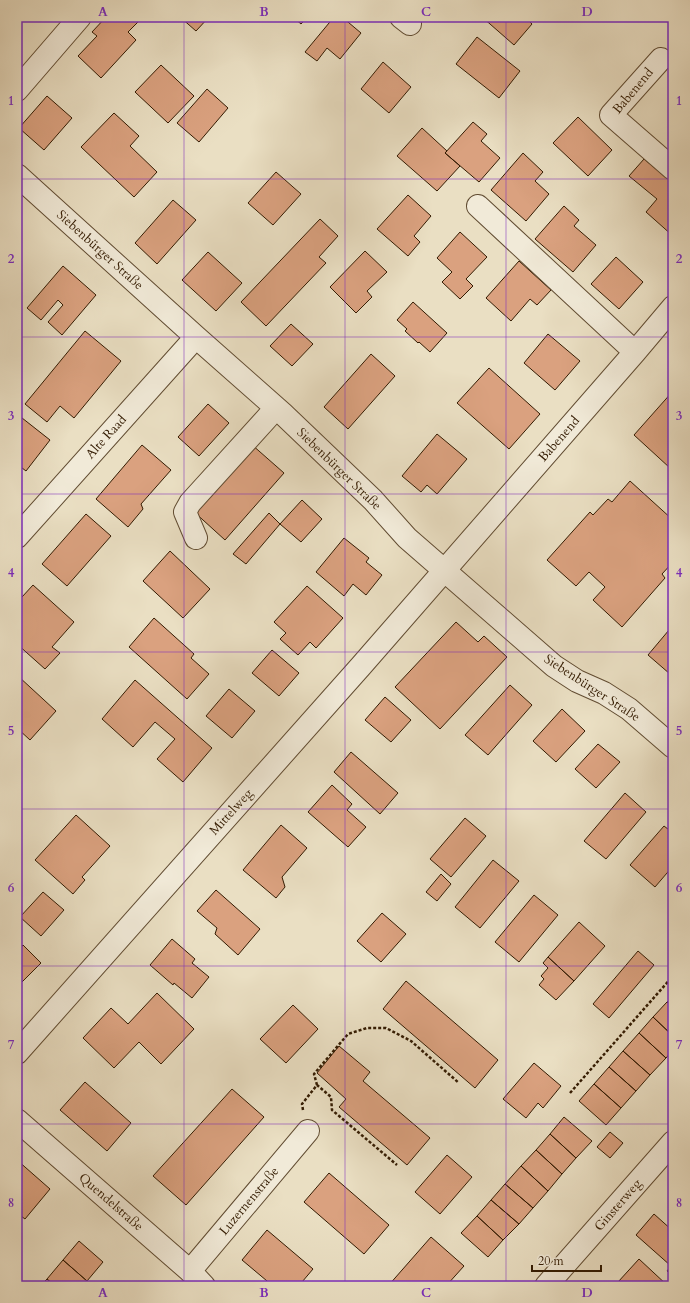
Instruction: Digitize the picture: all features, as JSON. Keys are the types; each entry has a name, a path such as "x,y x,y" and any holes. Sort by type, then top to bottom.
{"street":[{"path":"17,90 80,17"},
{"name":"Babenend","path":"661,59 611,115 673,169"},
{"name":"Siebenbürger Straße","path":"17,174 276,408 373,500 407,538 554,666 577,680 604,692 629,709 673,747"},
{"path":"478,206 635,352"},
{"name":"Babenend","path":"444,570 673,307"},
{"name":"Alte Raad","path":"17,537 196,337"},
{"path":"196,538 185,512 190,503 276,408"},
{"name":"Mittelweg","path":"17,1053 444,570"},
{"name":"Quendelstraße","path":"17,1120 197,1278"},
{"name":"Luzernenstraße","path":"197,1278 308,1131"},
{"name":"Ginsterweg","path":"546,1286 673,1142"}],"path":[{"path":"570,1093 673,976"},
{"path":"397,1165 332,1110 331,1097 317,1085 314,1074 348,1034 367,1028 386,1028 411,1041 459,1082"},
{"path":"308,1131 302,1104 317,1085"}],"building":[{"path":"106,17 138,17 141,19 128,32 136,40 101,78 78,56 97,36 92,32"},
{"path":"180,17 209,17 196,31"},
{"path":"293,17 308,17 301,24"},
{"path":"334,17 342,17 361,33 340,59 327,48 317,61 305,52"},
{"path":"482,17 532,17 529,21 532,24 514,45"},
{"path":"477,37 520,71 499,98 456,64"},
{"path":"383,62 411,87 389,113 361,89"},
{"path":"161,65 194,96 168,123 135,92"},
{"path":"207,89 228,108 199,142 177,123"},
{"path":"47,96 72,118 44,150 19,128"},
{"path":"114,113 139,136 130,146 157,172 134,197 81,147"},
{"path":"578,117 612,150 588,176 553,143"},
{"path":"473,122 487,134 481,141 500,158 479,182 445,153"},
{"path":"422,128 447,151 445,153 460,166 437,191 397,156"},
{"path":"523,153 543,172 535,181 549,194 526,221 491,190"},
{"path":"644,159 673,183 673,236 646,212 657,199 629,176"},
{"path":"276,172 301,194 273,225 248,203"},
{"path":"408,195 431,216 414,236 420,242 408,256 377,229"},
{"path":"173,200 196,220 157,264 135,243"},
{"path":"564,206 579,220 574,226 596,245 573,272 535,239"},
{"path":"320,219 338,236 319,257 326,263 266,326 241,302"},
{"path":"460,232 487,257 466,279 473,286 460,299 442,282 452,272 437,258"},
{"path":"365,251 387,272 367,291 372,297 356,313 330,287"},
{"path":"208,252 242,283 216,311 182,280"},
{"path":"616,257 643,282 619,309 591,284"},
{"path":"519,261 551,290 537,305 530,299 511,321 486,298"},
{"path":"63,266 96,295 62,335 48,322 63,305 58,300 41,320 27,308"},
{"path":"413,302 447,333 430,352 405,331 407,329 397,320"},
{"path":"291,324 313,344 292,366 270,346"},
{"path":"85,331 121,361 74,418 60,406 47,422 25,404"},
{"path":"548,334 580,361 555,390 524,363"},
{"path":"371,354 395,376 348,429 324,407"},
{"path":"489,368 540,414 509,449 457,403"},
{"path":"673,391 673,465 670,468 634,435"},
{"path":"208,404 229,423 199,456 178,437"},
{"path":"17,414 50,440 26,471 17,464"},
{"path":"437,434 467,459 437,494 427,485 421,492 402,476"},
{"path":"251,444 284,473 225,540 192,510"},
{"path":"142,445 171,470 141,504 143,509 128,527 96,499"},
{"path":"630,481 673,520 673,553 671,555 673,557 673,562 662,574 665,578 622,627 593,600 605,587 589,572 576,586 547,560 590,512 593,515 608,499 612,502"},
{"path":"302,500 322,519 301,542 280,524"},
{"path":"269,513 280,524 246,564 233,554"},
{"path":"86,514 111,536 67,586 42,564"},
{"path":"344,538 369,558 366,562 382,575 366,595 353,584 344,596 316,572"},
{"path":"170,551 210,589 183,618 143,581"},
{"path":"33,585 74,622 52,647 60,653 45,669 17,644 17,594 22,597"},
{"path":"307,586 343,618 316,648 310,642 298,655 280,639 286,633 274,622"},
{"path":"154,618 194,654 191,658 209,674 187,699 129,647"},
{"path":"456,622 478,642 484,636 507,657 440,729 395,687"},
{"path":"669,630 673,633 673,670 670,674 648,655"},
{"path":"272,650 299,673 279,696 252,673"},
{"path":"18,676 56,711 30,740 17,728"},
{"path":"135,680 212,748 183,782 157,759 175,739 155,722 133,747 102,719"},
{"path":"510,685 532,705 488,755 465,735"},
{"path":"229,689 255,711 232,738 206,716"},
{"path":"385,697 411,720 391,742 365,720"},
{"path":"562,709 585,731 556,762 533,741"},
{"path":"598,744 620,762 596,788 575,769"},
{"path":"351,752 398,793 380,814 334,772"},
{"path":"332,785 352,804 347,810 366,827 348,847 308,812"},
{"path":"625,793 646,812 606,859 584,841"},
{"path":"76,815 110,846 82,877 85,880 73,894 35,860"},
{"path":"465,818 486,836 451,877 430,859"},
{"path":"281,825 307,848 282,877 285,887 276,898 243,870"},
{"path":"664,826 673,833 673,866 655,887 630,865"},
{"path":"493,860 519,881 480,928 455,907"},
{"path":"441,874 451,884 437,901 426,892"},
{"path":"216,890 260,929 238,955 215,934 217,928 197,911"},
{"path":"43,892 64,910 41,936 20,917"},
{"path":"534,895 558,915 519,962 495,942"},
{"path":"382,913 406,934 381,962 357,941"},
{"path":"579,922 605,946 574,981 548,957"},
{"path":"172,939 195,959 192,963 209,977 192,998 174,983 173,985 150,965"},
{"path":"23,945 41,963 17,987 17,952"},
{"path":"638,951 654,965 609,1018 593,1004"},
{"path":"548,957 574,981 556,1000 539,985 544,979 541,976 548,968 543,963"},
{"path":"406,981 498,1060 475,1088 383,1009"},
{"path":"157,993 194,1029 161,1064 139,1042 114,1068 83,1038 111,1008 128,1024"},
{"path":"673,996 673,1007 667,1002"},
{"path":"667,1002 673,1007 673,1036 653,1017"},
{"path":"293,1005 318,1029 286,1063 260,1039"},
{"path":"653,1017 673,1036 673,1050 666,1058 639,1033"},
{"path":"639,1033 666,1058 650,1075 623,1051"},
{"path":"339,1046 370,1072 363,1081 430,1138 407,1165 339,1107 346,1099 317,1073"},
{"path":"623,1051 650,1075 636,1091 609,1067"},
{"path":"534,1063 561,1086 543,1108 538,1103 526,1118 503,1099"},
{"path":"609,1067 636,1091 621,1108 594,1084"},
{"path":"85,1082 131,1123 107,1151 60,1110"},
{"path":"594,1084 621,1108 606,1125 579,1101"},
{"path":"232,1089 264,1117 186,1205 153,1176"},
{"path":"564,1117 592,1141 576,1158 550,1134"},
{"path":"610,1132 623,1143 610,1158 597,1147"},
{"path":"550,1134 576,1158 562,1174 536,1150"},
{"path":"536,1150 562,1174 548,1191 521,1166"},
{"path":"447,1155 472,1177 440,1214 415,1192"},
{"path":"17,1160 50,1189 25,1219 17,1213"},
{"path":"521,1166 548,1191 533,1208 505,1184"},
{"path":"329,1173 389,1225 364,1254 304,1202"},
{"path":"505,1184 533,1208 519,1224 491,1200"},
{"path":"491,1200 519,1224 503,1240 477,1216"},
{"path":"654,1214 673,1231 673,1276 667,1271 671,1266 636,1235"},
{"path":"477,1216 503,1240 488,1257 461,1233"},
{"path":"267,1230 313,1269 302,1282 306,1286 273,1286 242,1260"},
{"path":"431,1237 464,1266 446,1286 388,1286"},
{"path":"79,1241 103,1262 87,1281 63,1260"},
{"path":"639,1259 668,1286 622,1286 618,1282"},
{"path":"63,1260 87,1281 82,1286 55,1286 47,1279"},
{"path":"47,1279 55,1286 40,1286"}]}
